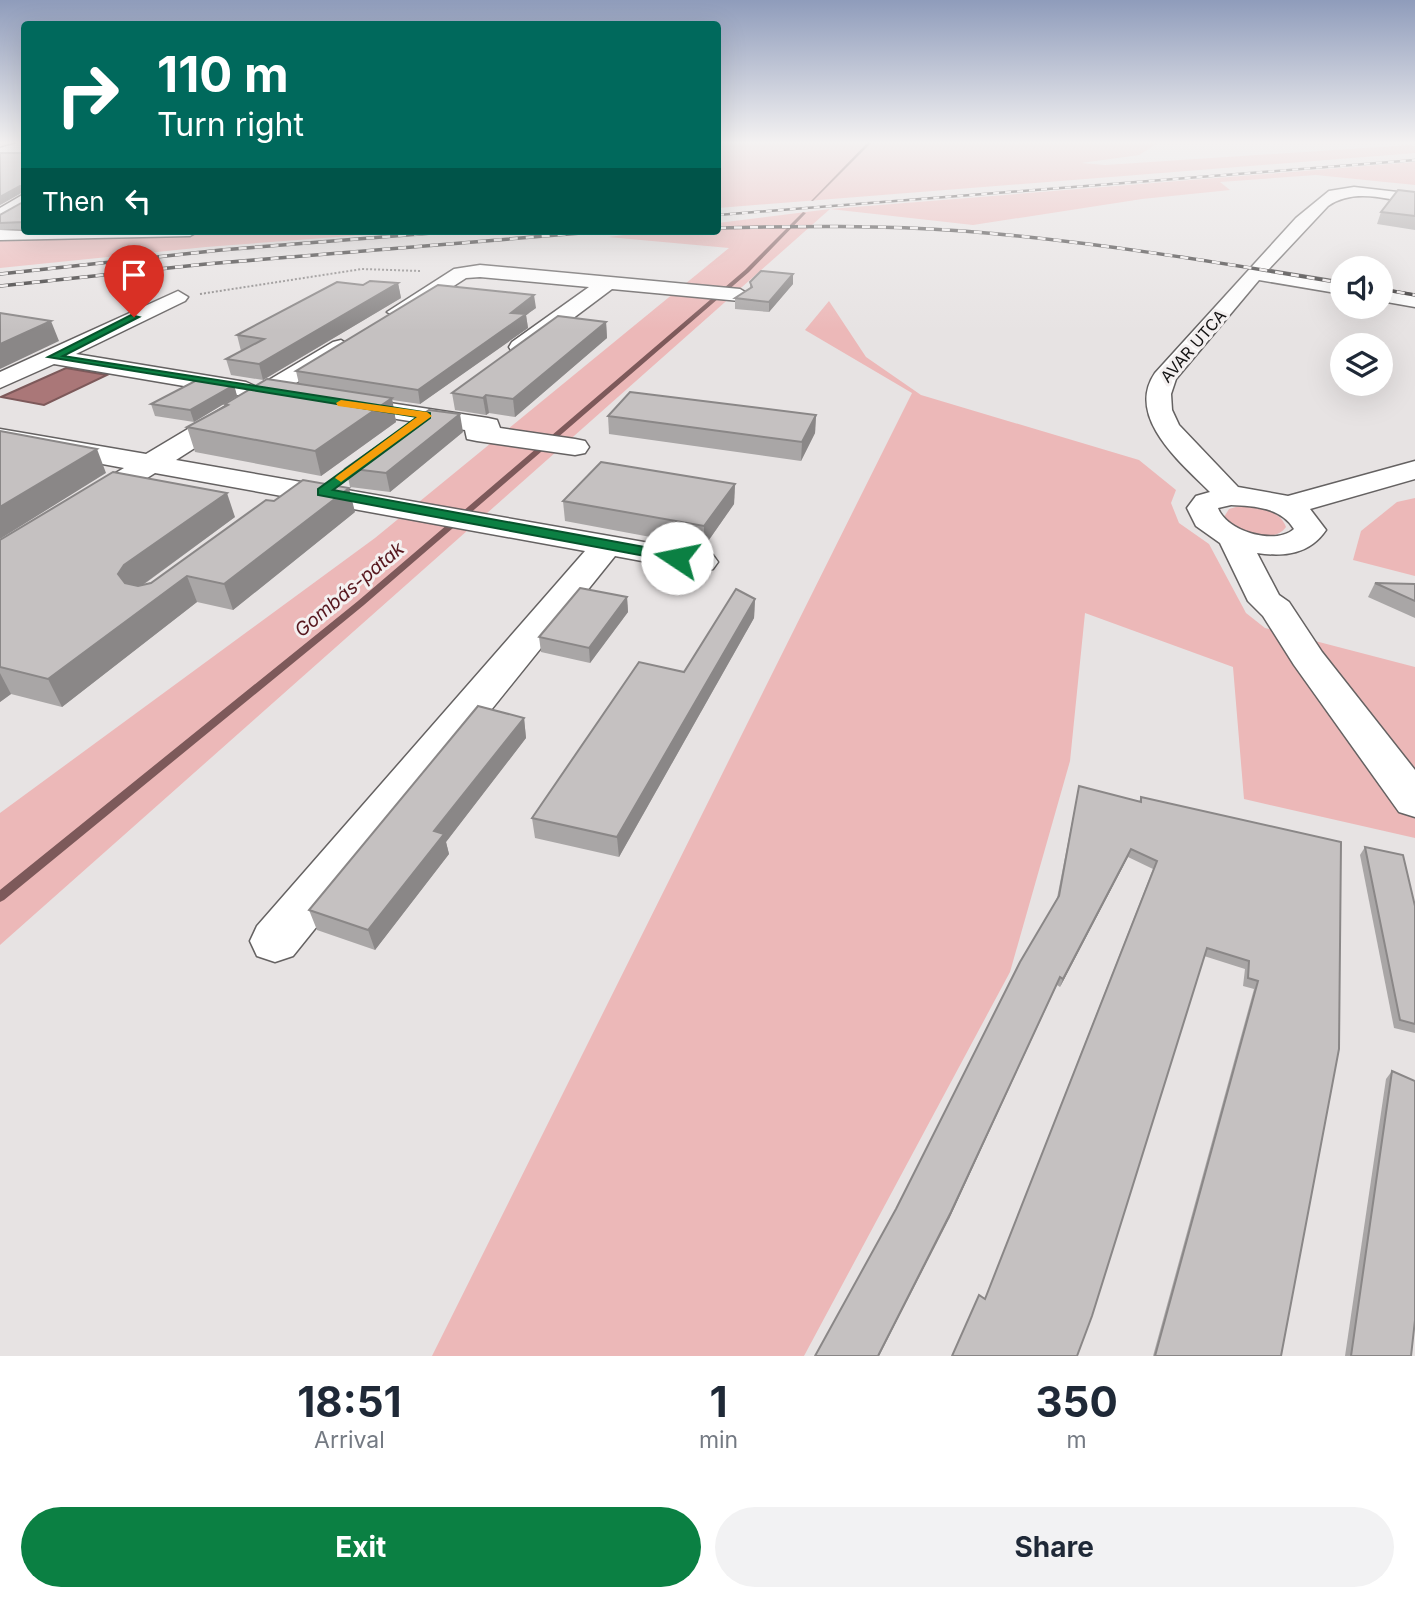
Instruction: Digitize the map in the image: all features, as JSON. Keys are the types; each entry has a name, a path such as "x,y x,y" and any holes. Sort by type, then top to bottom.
{"street":[{"path":"0,216 17,204"},
{"path":"1320,206 1347,210"},
{"name":"AVAR UTCA","path":"1230,496 1168,429 1158,411 1156,393 1164,378 1320,206"},
{"path":"0,236 38,235"},
{"path":"381,322 461,273 480,271 740,295"},
{"path":"1256,274 1330,287"},
{"path":"502,361 609,282"},
{"path":"0,382 178,297"},
{"path":"1393,297 1415,301"},
{"path":"52,331 90,337"},
{"path":"0,556 358,336"},
{"path":"53,357 488,426 477,433 575,447"},
{"path":"395,439 448,400"},
{"path":"0,437 321,486 413,508 701,562"},
{"path":"1286,506 1412,456"},
{"path":"261,516 321,486"},
{"path":"1230,496 1258,498 1286,506 1299,514 1310,530 1307,537 1285,545 1250,542 1233,537 1219,530 1203,515 1202,508 1207,502 1230,496"},
{"path":"1233,537 1265,601 1277,609 1307,657 1415,802"},
{"path":"275,941 607,545"},
{"path":"1277,609 1285,603 1285,545"}],"path":[{"path":"178,297 362,269 461,273"}],"shaded area":[{"path":"721,204 765,204 721,208"},
{"path":"889,204 1108,204 973,225 830,209"},
{"path":"830,209 0,945 0,813 375,538 729,248 608,237 721,235 721,223"},
{"path":"364,235 206,247 0,268 0,236"},
{"path":"829,301 866,357 921,395 1139,460 1176,490 1171,503 1179,523 1209,544 1246,613 1265,628 1415,667 1415,838 1244,799 1233,667 1085,613 1070,761 1010,972 804,1356 432,1356 912,393 805,330"},
{"path":"66,368 107,375 44,405 1,397"},
{"path":"1415,498 1415,576 1353,560 1361,531 1397,502"},
{"path":"1236,507 1272,512 1286,527 1273,535 1245,532 1224,517 1229,509"}],"building":[{"path":"21,204 21,222 0,223 0,215"},
{"path":"1387,204 1415,204 1415,216 1381,212"},
{"path":"761,271 793,274 769,302 735,298 752,287 750,282"},
{"path":"370,281 398,283 259,364 226,359 264,339 237,335 337,282 363,285"},
{"path":"438,285 534,295 511,313 526,314 418,390 296,371"},
{"path":"0,313 51,321 0,344"},
{"path":"558,316 606,322 513,399 452,393"},
{"path":"199,379 234,385 190,410 151,404"},
{"path":"267,379 392,398 315,451 187,427 228,405 225,404"},
{"path":"630,392 816,415 802,442 608,416"},
{"path":"429,410 460,414 386,473 346,468"},
{"path":"0,431 97,449 0,507"},
{"path":"601,462 735,484 704,526 563,501"},
{"path":"113,472 227,493 124,565 118,574 125,583 138,586 151,583 266,500 274,501 303,480 349,488 224,584 187,576 48,679 0,667 0,540"},
{"path":"1375,583 1415,584 1415,601"},
{"path":"580,588 627,597 589,648 539,637"},
{"path":"736,589 755,599 617,837 532,818 639,662 684,672"},
{"path":"478,706 524,718 434,831 444,834 368,930 309,910"},
{"path":"1079,786 1141,802 1141,797 1341,842 1339,1049 1281,1356 1155,1356 1258,981 1248,978 1249,961 1207,948 1092,1316 1077,1356 952,1356 979,1295 985,1299 1157,861 1131,849 1063,979 1060,977 951,1212 878,1356 815,1356 896,1209 1020,962 1059,896"},
{"path":"1365,847 1403,855 1415,906 1415,1024 1400,1020"},
{"path":"1392,1071 1415,1081 1415,1320 1411,1356 1351,1356"}],"waterway":[{"name":"Gombás-patak","path":"0,897 361,603 747,271 804,213"}],"railway":[{"path":"721,215 854,204"},
{"path":"721,228 902,228 1011,235 1106,246 1330,281"},
{"path":"0,274 221,250 407,235"},
{"path":"0,286 206,264 558,235"},
{"path":"1393,291 1415,295"}],"slow traffic":[{"path":"341,403 427,416 341,478"}],"route":[{"path":"134,317 53,357 427,416 323,492 677,558"}]}
